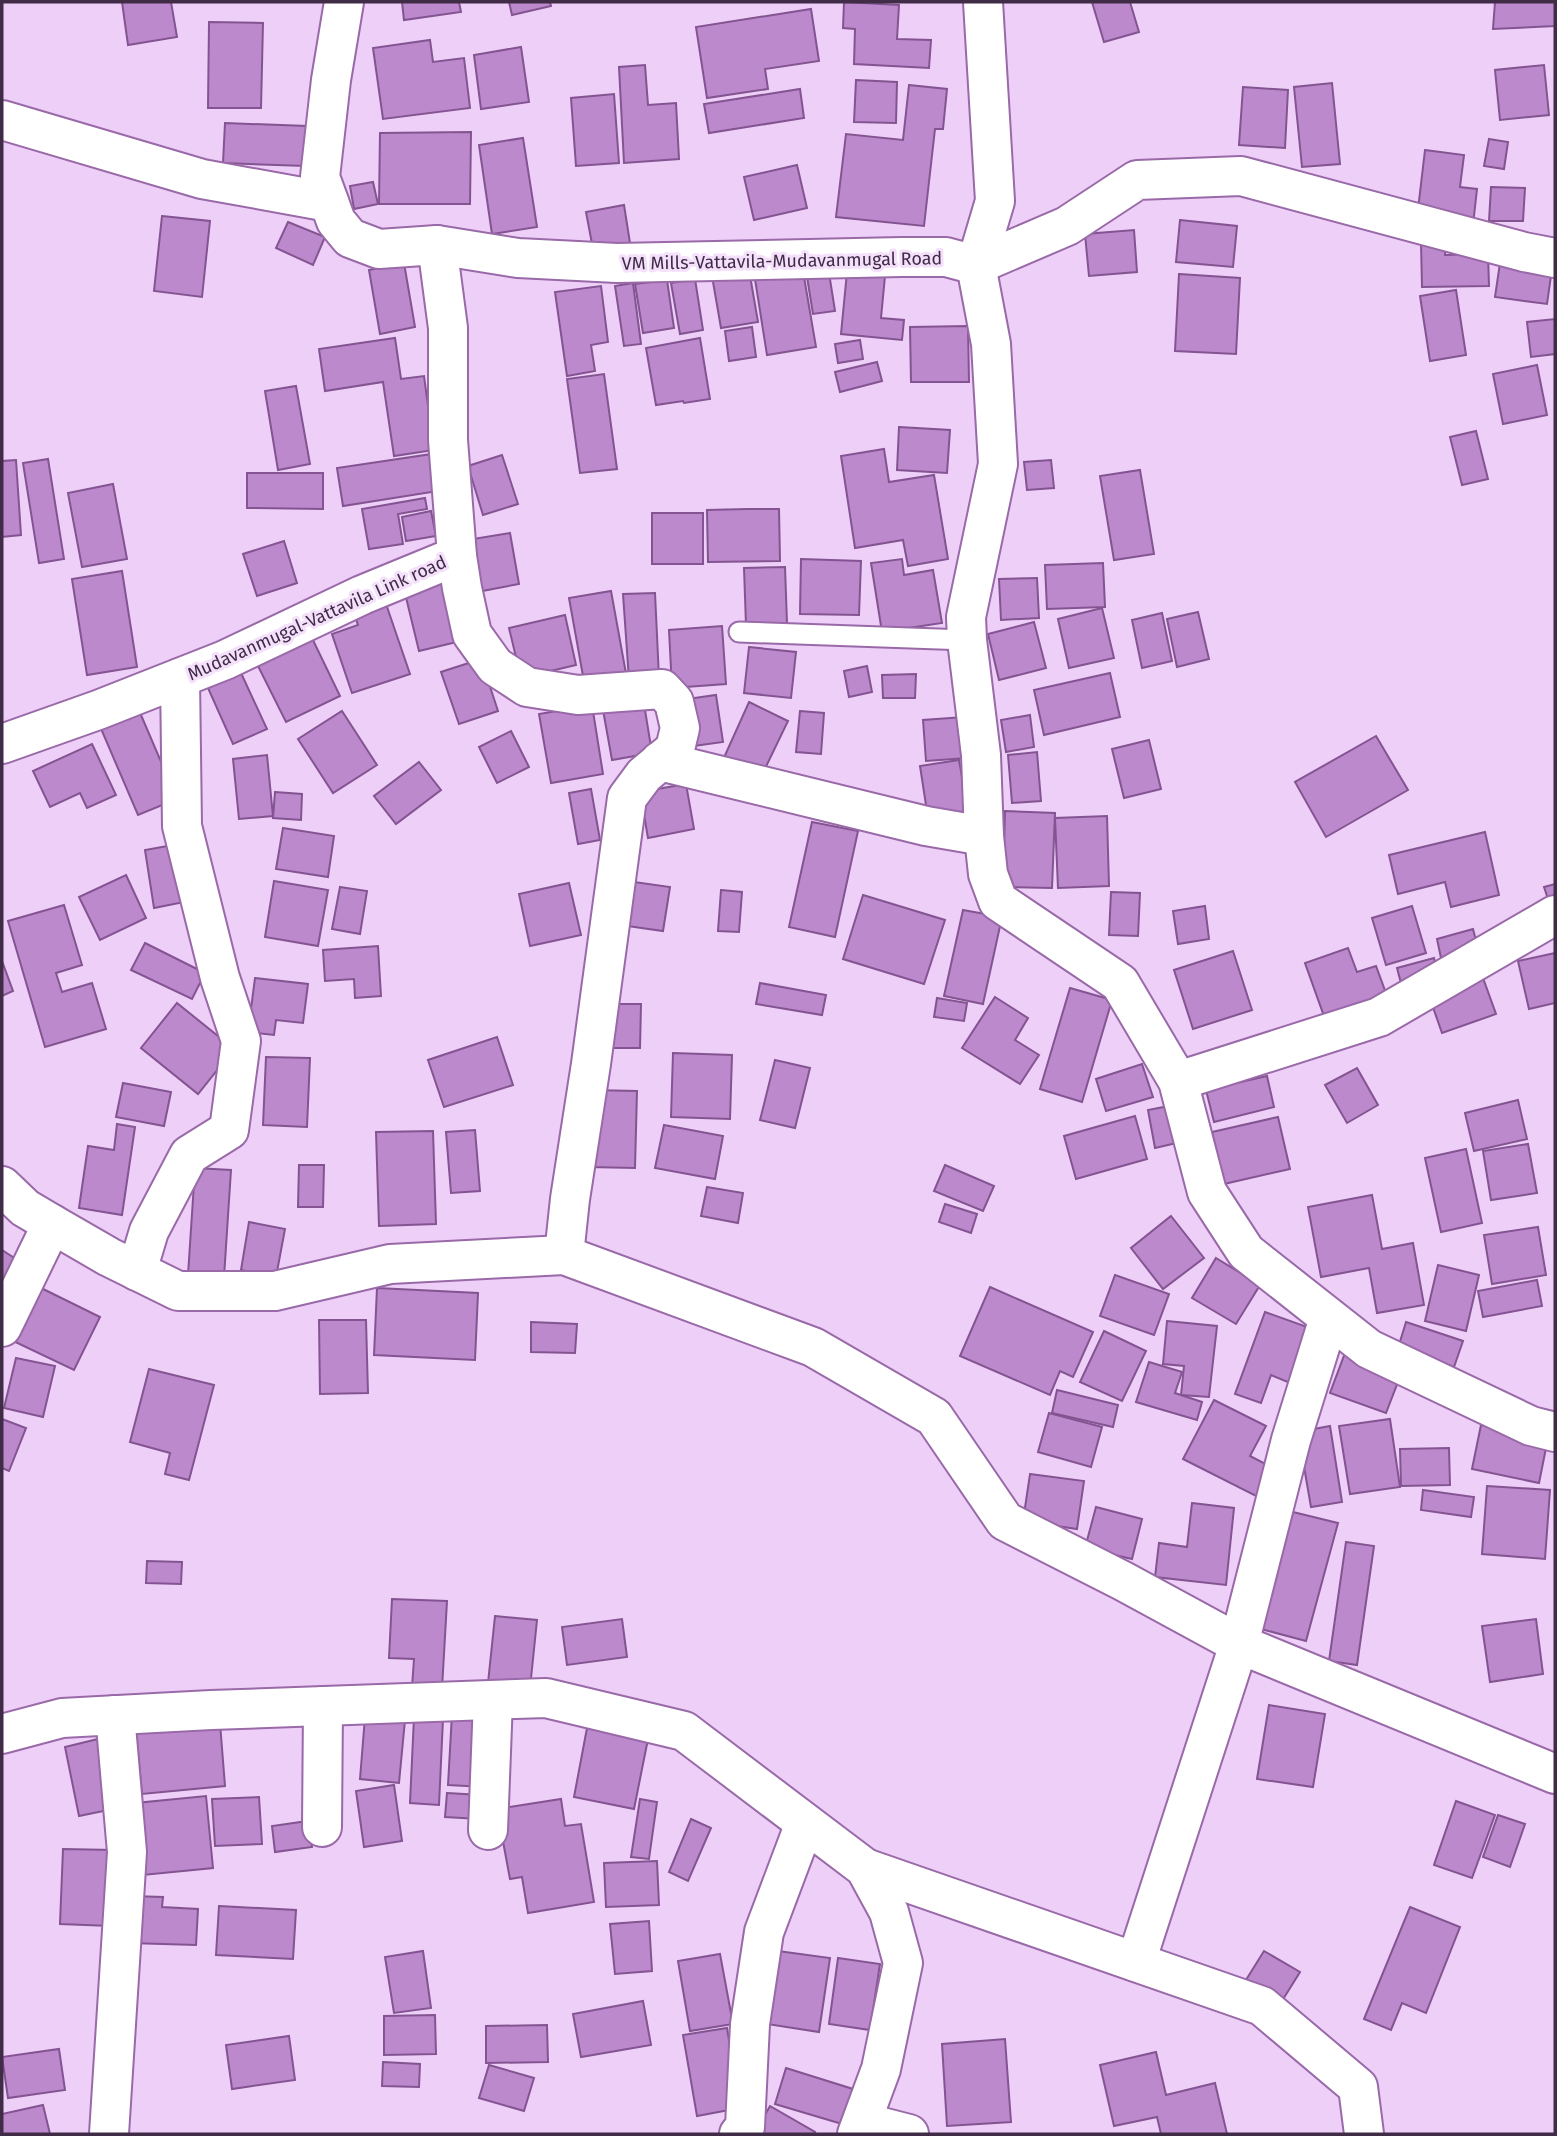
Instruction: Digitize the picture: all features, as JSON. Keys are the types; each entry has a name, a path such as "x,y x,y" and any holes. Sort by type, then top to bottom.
{"street":[{"name":"VM Mills-Vattavila-Mudavanmugal Road","path":"344,2 331,80 320,177 335,221 350,238 379,249 437,245 518,258 617,263 946,257 976,265"},
{"path":"984,2 995,201 976,265 990,344 998,464 966,617 981,755 988,874 998,901 1120,983 1178,1081 1207,1192 1246,1252 1369,1349 1531,1426 1555,1432"},
{"path":"2,120 202,179 329,202"},
{"path":"976,265 1067,226 1137,180 1241,176 1555,258"},
{"name":"Mudavanmugal-Vattavila Link road","path":"2,744 225,660 362,595 457,556 448,440 448,328 437,245"},
{"path":"457,556 472,634 495,666 527,687 578,695 662,689 674,702 680,728 675,749 644,775 627,798 564,1255"},
{"path":"137,1271 149,1231 188,1155 229,1130 241,1041 220,978 181,826 180,678"},
{"path":"660,761 926,826 984,836"},
{"path":"1178,1081 1379,1017 1555,915"},
{"path":"2,1186 25,1208 108,1257 178,1291 275,1291 390,1264 564,1255 813,1347 934,1417 1004,1521 1239,1644 1555,1774"},
{"path":"2,1327 52,1224"},
{"path":"1136,1962 1239,1644 1291,1440 1329,1318"},
{"path":"2,1734 62,1718 546,1698 684,1731 865,1868 1262,2006 1359,2087 1364,2134"},
{"path":"488,1830 493,1700"},
{"path":"322,1827 323,1706"},
{"path":"109,2134 127,1852 115,1715"},
{"path":"739,2134 746,2127 750,2024 764,1932 805,1823"},
{"path":"865,1868 889,1912 903,1963 880,2069 860,2128 909,2134"}],"lane":[{"path":"738,632 967,640"}],"building":[{"path":"122,2 171,2 177,37 128,45"},
{"path":"402,2 459,2 461,12 404,20"},
{"path":"509,2 550,2 551,6 512,15"},
{"path":"844,2 899,5 897,39 931,40 929,68 854,64 855,29 843,28"},
{"path":"1092,2 1130,2 1139,32 1104,42"},
{"path":"1495,2 1555,2 1555,26 1493,29"},
{"path":"811,9 819,61 765,69 768,89 707,98 696,27"},
{"path":"209,22 263,23 261,108 208,108"},
{"path":"430,40 433,62 464,58 470,108 383,119 373,48"},
{"path":"521,47 529,102 481,109 474,55"},
{"path":"645,65 648,105 676,103 679,159 624,163 619,67"},
{"path":"1544,65 1549,115 1500,120 1495,70"},
{"path":"856,80 897,82 896,123 854,122"},
{"path":"1332,83 1340,164 1302,167 1294,87"},
{"path":"909,85 947,89 943,129 935,129 924,226 836,217 846,134 903,140"},
{"path":"1243,87 1288,90 1285,148 1239,145"},
{"path":"800,89 804,118 709,133 704,104"},
{"path":"614,94 619,163 576,166 571,98"},
{"path":"225,123 307,126 305,166 223,163"},
{"path":"471,132 470,204 379,204 380,133"},
{"path":"523,138 537,227 492,234 479,145"},
{"path":"1489,139 1508,142 1504,169 1484,166"},
{"path":"1425,150 1464,155 1460,187 1477,189 1473,225 1417,218"},
{"path":"797,165 807,208 754,220 744,177"},
{"path":"373,182 378,204 354,209 350,186"},
{"path":"1491,187 1525,188 1523,221 1489,221"},
{"path":"624,205 630,243 593,249 586,212"},
{"path":"162,216 210,221 202,297 154,291"},
{"path":"1180,220 1237,226 1233,267 1176,262"},
{"path":"288,222 325,237 313,265 276,248"},
{"path":"1134,230 1137,272 1089,276 1085,234"},
{"path":"1421,242 1445,242 1445,255 1488,254 1489,286 1422,287"},
{"path":"1501,256 1553,262 1547,304 1495,297"},
{"path":"404,263 415,327 380,334 369,270"},
{"path":"749,270 758,322 721,328 712,276"},
{"path":"803,271 816,347 767,355 755,279"},
{"path":"847,272 885,276 881,318 904,320 902,340 841,334"},
{"path":"829,273 835,311 813,314 807,277"},
{"path":"1179,274 1240,278 1236,354 1175,351"},
{"path":"695,279 703,330 680,334 671,283"},
{"path":"667,280 674,328 643,333 635,284"},
{"path":"633,283 641,344 624,346 615,286"},
{"path":"601,286 608,342 591,345 595,371 567,376 555,292"},
{"path":"1456,290 1466,355 1430,361 1420,296"},
{"path":"1555,319 1555,354 1531,357 1527,322"},
{"path":"968,326 969,382 911,382 910,327"},
{"path":"752,327 756,357 729,361 725,331"},
{"path":"395,338 401,379 424,376 434,450 394,456 383,382 325,391 319,349"},
{"path":"700,338 710,399 656,405 646,348"},
{"path":"860,340 863,359 838,363 835,344"},
{"path":"877,362 882,381 840,392 835,372"},
{"path":"1537,365 1547,415 1503,424 1493,374"},
{"path":"604,374 617,469 580,473 567,379"},
{"path":"296,386 310,464 278,470 265,391"},
{"path":"899,427 950,430 947,473 897,470"},
{"path":"1476,431 1488,479 1462,485 1450,437"},
{"path":"884,449 889,482 934,475 948,559 908,566 903,540 855,548 841,456"},
{"path":"432,454 438,491 343,506 337,468"},
{"path":"502,455 518,504 483,515 468,466"},
{"path":"48,459 64,559 39,563 23,463"},
{"path":"16,460 21,535 2,537 2,461"},
{"path":"1051,460 1054,488 1027,490 1024,462"},
{"path":"1140,470 1154,554 1114,560 1100,476"},
{"path":"247,473 323,473 323,509 247,508"},
{"path":"113,484 127,559 82,567 68,493"},
{"path":"425,498 427,509 398,514 403,544 369,549 362,509"},
{"path":"779,509 780,561 708,562 707,510"},
{"path":"431,511 436,536 406,541 402,517"},
{"path":"652,513 703,513 703,564 652,564"},
{"path":"510,533 519,584 477,592 467,540"},
{"path":"284,541 297,583 257,596 243,554"},
{"path":"801,559 861,561 859,615 800,614"},
{"path":"902,559 904,575 933,570 942,623 882,632 871,563"},
{"path":"1103,563 1105,607 1047,609 1045,565"},
{"path":"785,567 787,623 746,625 744,568"},
{"path":"122,571 137,667 87,675 72,579"},
{"path":"446,575 461,641 419,651 403,585"},
{"path":"1037,578 1039,618 1001,620 999,579"},
{"path":"611,591 627,679 585,687 569,598"},
{"path":"655,593 659,678 629,680 623,594"},
{"path":"385,601 410,674 352,693 332,634 358,625 353,611"},
{"path":"1102,608 1114,658 1069,668 1058,619"},
{"path":"1198,612 1209,659 1177,667 1167,619"},
{"path":"1162,613 1172,661 1142,668 1132,620"},
{"path":"565,615 576,665 521,678 509,628"},
{"path":"1034,622 1046,668 999,680 988,634"},
{"path":"722,626 726,684 672,688 669,630"},
{"path":"311,636 340,696 286,722 256,662"},
{"path":"749,647 796,652 791,698 744,693"},
{"path":"481,659 498,711 459,724 441,672"},
{"path":"867,666 872,692 849,697 844,671"},
{"path":"241,673 267,729 233,744 208,688"},
{"path":"1110,673 1120,717 1044,735 1034,690"},
{"path":"916,674 915,698 883,698 882,675"},
{"path":"716,695 723,742 686,747 680,700"},
{"path":"749,702 788,721 760,779 722,762"},
{"path":"644,704 652,753 612,760 603,710"},
{"path":"592,705 603,774 551,783 539,714"},
{"path":"138,708 177,799 138,815 99,724"},
{"path":"342,711 377,765 333,793 298,739"},
{"path":"800,711 824,713 821,754 796,752"},
{"path":"1030,715 1034,747 1006,752 1001,720"},
{"path":"964,717 967,758 926,761 923,720"},
{"path":"511,731 529,767 497,783 479,747"},
{"path":"1376,736 1408,790 1326,837 1295,782"},
{"path":"1149,740 1161,789 1124,798 1112,749"},
{"path":"92,744 116,795 87,808 80,793 50,807 33,771"},
{"path":"1037,752 1041,801 1012,803 1008,755"},
{"path":"267,755 273,816 239,819 233,759"},
{"path":"959,760 968,811 928,818 920,766"},
{"path":"419,762 441,790 396,824 374,796"},
{"path":"686,784 694,829 648,838 640,792"},
{"path":"591,789 600,840 578,844 569,793"},
{"path":"275,792 302,794 301,820 273,818"},
{"path":"1005,811 1055,813 1052,888 1003,887"},
{"path":"1107,816 1109,886 1058,888 1055,818"},
{"path":"812,822 858,831 835,937 789,927"},
{"path":"283,828 334,836 328,877 276,869"},
{"path":"1485,832 1499,895 1451,907 1445,882 1398,894 1389,855"},
{"path":"179,844 189,901 154,908 145,850"},
{"path":"126,875 146,918 100,940 79,897"},
{"path":"274,881 328,890 318,946 265,937"},
{"path":"627,881 670,887 663,931 620,925"},
{"path":"569,883 581,935 530,946 519,894"},
{"path":"1555,884 1555,900 1549,902 1544,887"},
{"path":"340,887 367,891 360,934 332,929"},
{"path":"721,890 742,892 739,932 718,931"},
{"path":"1111,892 1140,893 1138,936 1109,935"},
{"path":"863,895 945,920 924,984 843,959"},
{"path":"64,905 82,965 56,973 62,992 92,983 106,1029 45,1047 8,921"},
{"path":"1205,906 1209,939 1178,944 1173,911"},
{"path":"1412,906 1426,953 1386,965 1372,918"},
{"path":"963,910 1002,917 983,1004 944,996"},
{"path":"1473,929 1478,948 1441,958 1437,939"},
{"path":"145,943 205,973 192,999 131,970"},
{"path":"378,946 381,996 355,998 354,979 325,981 323,950"},
{"path":"1348,948 1357,972 1376,966 1387,996 1325,1019 1305,963"},
{"path":"1233,951 1252,1010 1193,1029 1174,970"},
{"path":"1555,953 1555,1003 1529,1009 1518,961"},
{"path":"1434,958 1439,978 1402,987 1397,968"},
{"path":"2,961 13,991 2,996"},
{"path":"255,978 308,984 303,1023 276,1020 274,1035 248,1032"},
{"path":"1483,978 1496,1014 1442,1033 1429,996"},
{"path":"760,983 826,995 822,1015 756,1004"},
{"path":"1070,988 1112,1000 1082,1102 1040,1089"},
{"path":"995,997 1028,1018 1015,1040 1039,1055 1020,1084 962,1048"},
{"path":"937,998 967,1003 964,1021 934,1017"},
{"path":"177,1003 234,1049 198,1094 141,1048"},
{"path":"605,1004 641,1004 640,1048 605,1048"},
{"path":"497,1037 513,1085 444,1107 428,1060"},
{"path":"673,1053 732,1055 730,1119 671,1117"},
{"path":"266,1057 310,1058 307,1127 263,1125"},
{"path":"775,1060 810,1068 795,1128 760,1120"},
{"path":"1142,1064 1153,1097 1106,1111 1096,1079"},
{"path":"1357,1068 1378,1105 1347,1123 1325,1085"},
{"path":"1267,1076 1274,1107 1214,1122 1206,1090"},
{"path":"123,1083 171,1092 164,1126 116,1117"},
{"path":"590,1090 637,1091 635,1168 588,1167"},
{"path":"1518,1100 1527,1139 1474,1151 1465,1113"},
{"path":"1174,1105 1181,1142 1155,1148 1148,1110"},
{"path":"1135,1116 1147,1159 1076,1179 1064,1136"},
{"path":"1278,1117 1290,1169 1224,1184 1212,1132"},
{"path":"117,1124 135,1127 122,1215 79,1208 88,1146 114,1150"},
{"path":"664,1125 723,1136 715,1179 655,1168"},
{"path":"475,1130 480,1191 451,1193 446,1132"},
{"path":"433,1131 436,1224 379,1226 376,1132"},
{"path":"1528,1144 1537,1193 1491,1200 1483,1151"},
{"path":"1466,1149 1482,1223 1441,1232 1425,1158"},
{"path":"299,1165 324,1165 323,1207 298,1207"},
{"path":"945,1165 994,1186 983,1211 934,1191"},
{"path":"195,1168 231,1170 224,1277 188,1275"},
{"path":"707,1187 743,1193 738,1223 701,1216"},
{"path":"1372,1195 1382,1249 1413,1243 1424,1305 1377,1313 1369,1268 1321,1277 1308,1207"},
{"path":"945,1204 977,1214 971,1233 939,1222"},
{"path":"1171,1216 1204,1258 1163,1289 1131,1248"},
{"path":"249,1222 285,1229 276,1277 241,1270"},
{"path":"1538,1227 1546,1275 1492,1284 1484,1235"},
{"path":"2,1250 19,1261 2,1287"},
{"path":"1216,1258 1260,1285 1236,1324 1192,1298"},
{"path":"1438,1265 1479,1275 1466,1331 1425,1321"},
{"path":"1115,1275 1169,1294 1154,1335 1100,1316"},
{"path":"1537,1280 1542,1306 1483,1317 1478,1291"},
{"path":"35,1285 100,1317 74,1370 9,1339"},
{"path":"990,1287 1093,1332 1073,1377 1060,1371 1050,1395 960,1356"},
{"path":"377,1288 478,1293 475,1360 374,1355"},
{"path":"1265,1312 1310,1328 1290,1383 1271,1375 1261,1403 1235,1394"},
{"path":"319,1320 366,1320 368,1393 320,1394"},
{"path":"1167,1321 1217,1326 1209,1397 1181,1395 1184,1366 1163,1364"},
{"path":"531,1322 577,1324 575,1353 531,1352"},
{"path":"1406,1322 1463,1341 1454,1367 1398,1348"},
{"path":"1104,1331 1146,1351 1122,1401 1080,1382"},
{"path":"1345,1353 1401,1374 1386,1413 1330,1393"},
{"path":"16,1358 55,1366 43,1417 4,1408"},
{"path":"1149,1362 1182,1372 1175,1393 1202,1402 1197,1420 1136,1402"},
{"path":"149,1369 214,1385 189,1480 165,1474 170,1453 130,1442"},
{"path":"1057,1390 1118,1405 1113,1427 1052,1413"},
{"path":"1214,1400 1266,1426 1250,1456 1275,1469 1260,1498 1183,1459"},
{"path":"1049,1413 1102,1427 1091,1467 1038,1452"},
{"path":"2,1419 26,1428 9,1471 2,1468"},
{"path":"1390,1419 1400,1487 1350,1494 1339,1426"},
{"path":"1481,1425 1548,1438 1539,1483 1472,1469"},
{"path":"1330,1426 1342,1502 1311,1507 1298,1432"},
{"path":"1449,1448 1450,1485 1401,1486 1400,1449"},
{"path":"1030,1474 1084,1481 1077,1529 1023,1521"},
{"path":"1487,1486 1550,1490 1545,1559 1482,1554"},
{"path":"1423,1490 1474,1497 1471,1517 1421,1510"},
{"path":"1192,1503 1234,1508 1226,1585 1155,1577 1159,1543 1187,1547"},
{"path":"1096,1507 1142,1519 1132,1559 1085,1548"},
{"path":"1293,1512 1338,1523 1306,1641 1261,1629"},
{"path":"1346,1542 1374,1546 1357,1665 1329,1661"},
{"path":"147,1561 182,1562 181,1584 146,1583"},
{"path":"392,1599 447,1601 442,1689 412,1687 414,1659 389,1658"},
{"path":"495,1616 537,1620 530,1688 488,1683"},
{"path":"622,1619 627,1657 567,1665 562,1627"},
{"path":"1536,1619 1543,1674 1490,1682 1482,1626"},
{"path":"1269,1705 1325,1714 1313,1787 1257,1779"},
{"path":"452,1714 489,1716 485,1787 448,1785"},
{"path":"365,1717 405,1720 399,1783 360,1779"},
{"path":"414,1717 443,1719 439,1805 410,1803"},
{"path":"220,1723 225,1786 142,1794 136,1730"},
{"path":"587,1728 648,1739 634,1809 574,1797"},
{"path":"102,1738 118,1808 79,1816 65,1747"},
{"path":"394,1785 402,1841 364,1847 356,1791"},
{"path":"447,1793 481,1795 479,1819 445,1817"},
{"path":"206,1796 213,1868 143,1875 136,1803"},
{"path":"259,1797 262,1844 215,1846 212,1799"},
{"path":"561,1799 565,1826 581,1824 594,1902 528,1913 522,1877 510,1879 497,1809"},
{"path":"640,1799 657,1802 649,1859 631,1857"},
{"path":"1456,1801 1495,1815 1472,1878 1434,1865"},
{"path":"1498,1815 1525,1824 1510,1867 1483,1857"},
{"path":"691,1819 711,1828 688,1881 669,1872"},
{"path":"308,1821 312,1847 275,1852 272,1826"},
{"path":"63,1849 114,1850 110,1926 60,1924"},
{"path":"657,1861 659,1905 606,1907 604,1863"},
{"path":"131,1896 163,1897 162,1907 198,1909 196,1945 129,1943"},
{"path":"219,1906 296,1910 293,1959 216,1955"},
{"path":"1410,1907 1460,1927 1426,2013 1402,2003 1391,2030 1364,2019"},
{"path":"649,1921 652,1971 615,1974 610,1924"},
{"path":"423,1951 431,2008 394,2013 385,1957"},
{"path":"778,1951 830,1958 819,2032 767,2024"},
{"path":"1264,1951 1300,1972 1277,2009 1241,1988"},
{"path":"720,1954 733,2024 690,2031 678,1961"},
{"path":"838,1958 880,1964 870,2030 829,2024"},
{"path":"643,2001 651,2045 581,2057 573,2014"},
{"path":"435,2015 436,2054 384,2055 384,2016"},
{"path":"547,2025 548,2062 486,2063 486,2026"},
{"path":"727,2028 740,2108 697,2116 683,2035"},
{"path":"289,2036 295,2080 232,2089 226,2045"},
{"path":"1005,2039 1011,2122 947,2126 942,2044"},
{"path":"59,2049 65,2090 8,2098 2,2057"},
{"path":"1156,2052 1166,2095 1215,2083 1227,2134 1161,2134 1157,2117 1114,2126 1100,2065"},
{"path":"383,2062 420,2064 419,2087 382,2086"},
{"path":"489,2065 534,2078 524,2111 479,2098"},
{"path":"786,2068 853,2089 842,2124 775,2104"},
{"path":"43,2105 50,2134 2,2134 2,2114"},
{"path":"770,2106 815,2132 814,2134 763,2134 756,2131"}]}
